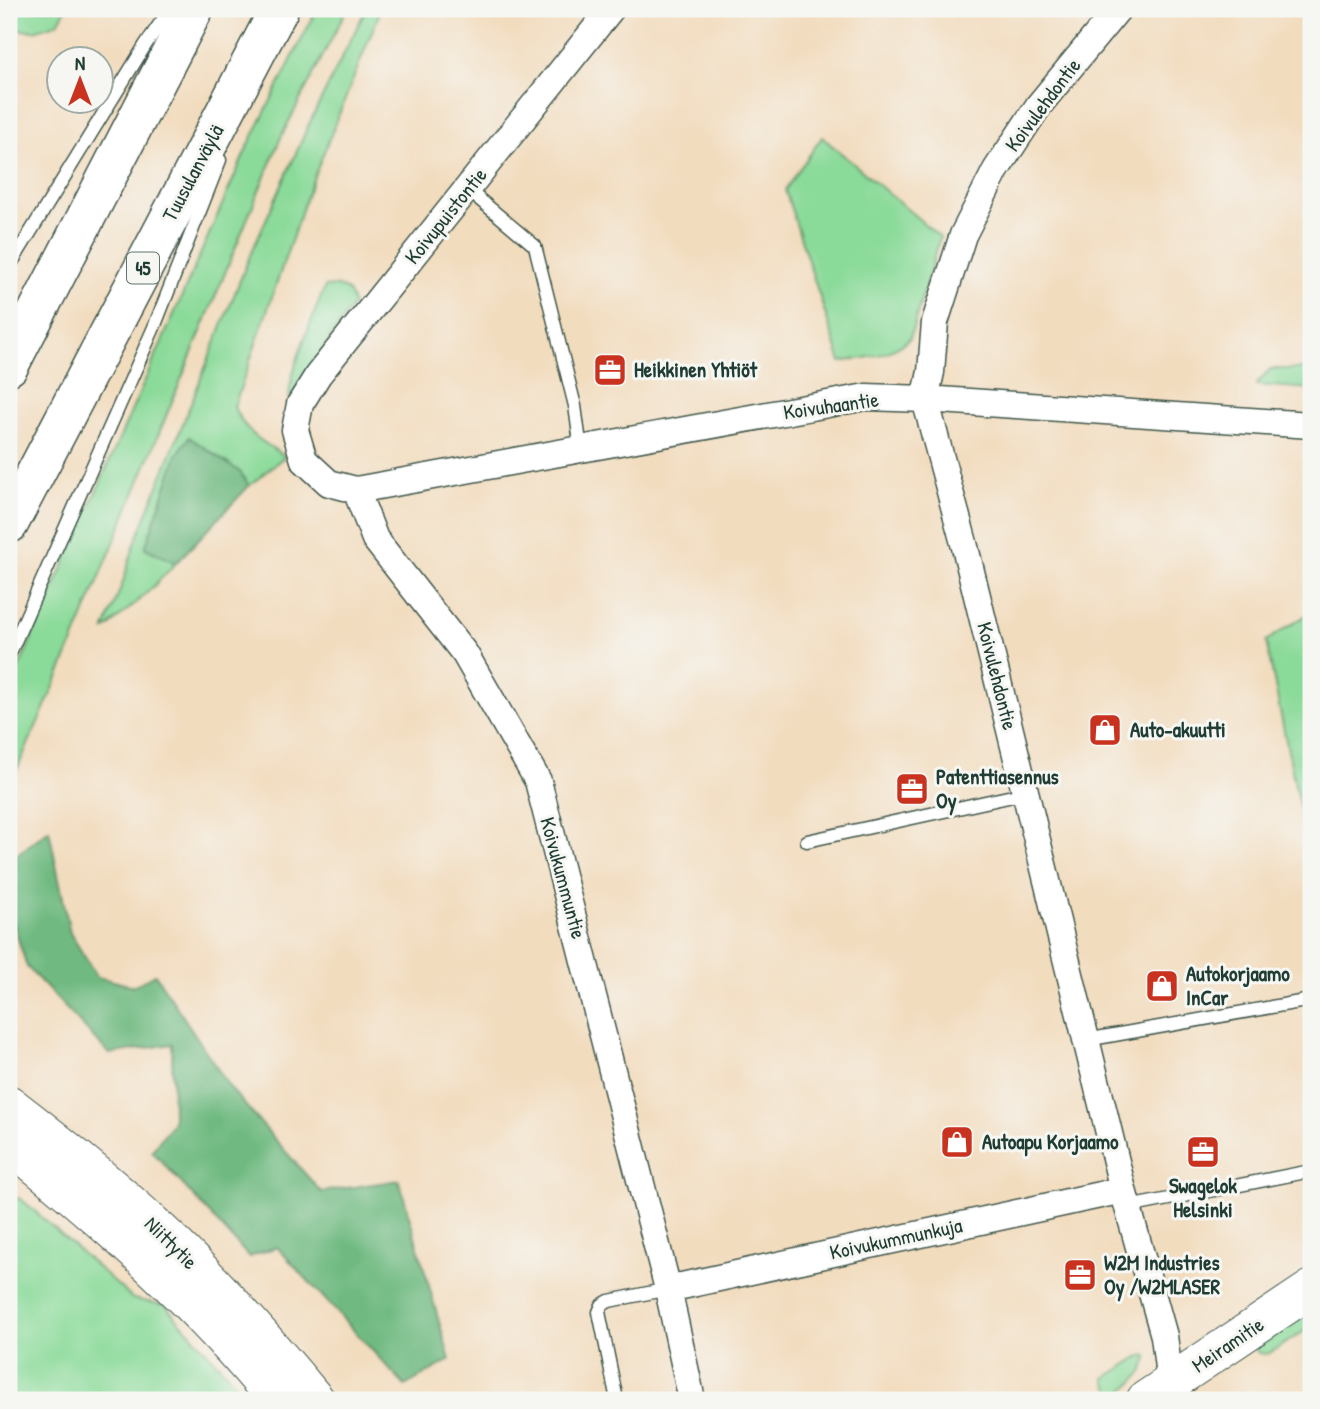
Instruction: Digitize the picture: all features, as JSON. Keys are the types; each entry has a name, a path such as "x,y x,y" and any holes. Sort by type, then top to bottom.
{"highway":[{"path":"9,366 194,9"},
{"name":"Tuusulanväylä","path":"9,524 278,10"}],"main road":[{"name":"Niittytie","path":"9,1104 162,1231 238,1311 316,1400"},
{"name":"Niittytie","path":"9,1144 141,1256 212,1327 276,1400"},
{"name":"Meiramitie","path":"1162,1395 1311,1289"}],"street":[{"name":"Koivupuistontie","path":"356,490 329,483 304,460 295,430 300,404 318,375 611,9"},
{"name":"Koivulehdontie","path":"1118,9 1039,105 996,170 963,235 935,322 931,372 925,399 965,547 1126,1199 1164,1336 1162,1395"},
{"name":"Koivuhaantie","path":"356,490 866,397 1311,425"},
{"name":"Koivukummuntie","path":"356,490 375,539 465,653 538,781 668,1289 692,1400"},
{"name":"Koivukummunkuja","path":"668,1289 1126,1199"}],"lane":[{"path":"9,267 170,9"},
{"path":"232,129 278,10"},
{"path":"9,655 155,325 226,142"},
{"path":"467,189 535,246 575,406 582,450"},
{"path":"807,841 1026,793"},
{"path":"1086,1040 1311,1000"},
{"path":"1126,1199 1311,1171"},
{"path":"617,1400 598,1312 608,1301 668,1289"}],"green space":[{"path":"9,9 66,9 58,23 35,31 9,29"},
{"path":"317,9 347,9 281,137 64,664 9,787 9,690 247,148"},
{"path":"366,9 381,9 308,192 234,407 249,430 285,456 249,486 240,472 189,437 145,547 176,563 104,631 134,546 251,253 310,122"},
{"path":"822,137 940,237 910,338 886,353 841,362 785,190"},
{"path":"336,286 348,292 353,304 290,400 289,391 296,362 315,311 325,287"},
{"path":"1270,369 1311,369 1311,389 1256,385"},
{"path":"189,437 240,472 249,486 176,563 145,548 177,455"},
{"path":"1311,612 1311,865 1266,641"},
{"path":"49,830 70,933 97,977 134,986 155,974 230,1088 321,1192 399,1180 450,1360 405,1386 277,1247 249,1257 152,1151 173,1122 172,1044 109,1054 27,967 12,919 15,856"},
{"path":"10,1197 21,1199 133,1299 165,1305 247,1400 9,1400"},
{"path":"1311,1310 1311,1327 1268,1354 1258,1353 1255,1348"},
{"path":"1148,1356 1142,1373 1115,1398 1105,1378"}],"place":[{"name":"Heikkinen Yhtiöt","path":"610,370"},
{"name":"Auto-akuutti","path":"1105,730"},
{"name":"Patenttiasennus Oy","path":"912,789"},
{"name":"Autokorjaamo InCar","path":"1162,986"},
{"name":"Autoapu Korjaamo","path":"957,1142"},
{"name":"Swagelok Helsinki","path":"1203,1152"},
{"name":"W2M Industries Oy /W2MLASER","path":"1080,1275"}]}
